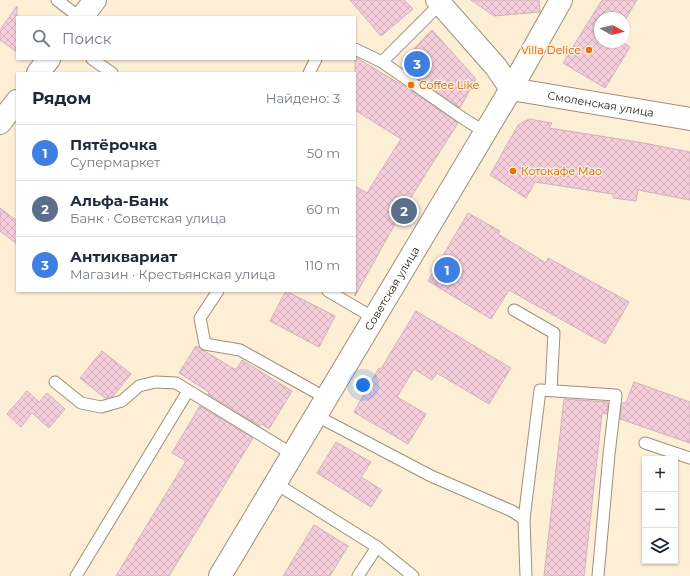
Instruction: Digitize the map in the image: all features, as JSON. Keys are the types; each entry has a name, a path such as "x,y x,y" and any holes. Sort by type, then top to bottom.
{"main road":[{"path":"81,16 95,0"},
{"name":"Советская улица","path":"220,576 511,89 561,0"},
{"path":"438,2 496,67 511,89"},
{"path":"39,72 48,60"},
{"name":"Смоленская улица","path":"511,89 690,119"},
{"path":"0,123 16,102"}],"lane":[{"path":"57,0 79,16"},
{"path":"382,62 438,2"},
{"path":"356,49 382,62 485,132"},
{"path":"93,60 111,72"},
{"path":"310,72 316,60"},
{"path":"217,292 200,318 205,344 240,350 321,407 431,476 512,511 524,519"},
{"path":"330,292 374,318"},
{"path":"514,310 554,333 551,390"},
{"path":"55,382 81,403 101,407 122,401 139,386 155,382 176,383 292,454"},
{"path":"526,576 524,519 540,390 551,390 616,395 598,576"},
{"path":"76,576 188,391"},
{"path":"645,443 690,458"},
{"path":"275,483 377,546 413,576"},
{"path":"358,576 377,546"}],"building":[{"path":"350,0 404,0 413,9 381,36"},
{"path":"471,0 539,0 540,12 494,16"},
{"path":"602,0 637,0 630,12 595,12"},
{"path":"17,6 16,51 0,40 0,30"},
{"path":"594,13 594,48 629,48 605,88 563,63"},
{"path":"432,30 476,79 460,108 416,77 402,61"},
{"path":"356,58 412,91 458,123 401,213 355,296 356,187 367,193 401,139 356,111"},
{"path":"529,119 552,123 549,128 690,152 690,200 638,190 636,201 613,198 613,194 535,182 526,198 490,175 518,125"},
{"path":"0,208 16,220 16,243 0,231"},
{"path":"468,213 500,231 498,234 546,263 548,258 629,302 605,344 509,290 491,319 428,281"},
{"path":"285,292 335,316 319,347 270,321"},
{"path":"416,311 511,368 489,404 437,373 432,380 414,369 397,397 426,414 408,444 354,412 379,368 381,369"},
{"path":"196,346 236,370 242,360 292,391 269,429 262,424 260,426 208,394 209,392 179,373"},
{"path":"102,351 131,374 113,396 105,398 80,378"},
{"path":"634,382 690,402 690,443 620,419 622,403 626,403"},
{"path":"27,391 39,402 47,393 65,409 49,428 32,413 21,427 7,414"},
{"path":"564,399 608,402 607,414 602,413 584,576 544,576"},
{"path":"200,406 253,438 169,576 116,576 186,461 172,453"},
{"path":"336,442 371,462 361,477 382,490 371,507 317,473"},
{"path":"314,525 348,546 330,576 283,576"}],"place":[{"name":"Villa Delice","path":"589,50"},
{"name":"Антиквариат","path":"417,64"},
{"name":"Coffee Like","path":"411,85"},
{"name":"Котокафе Мао","path":"513,171"},
{"name":"Альфа-Банк","path":"404,211"},
{"name":"Пятёрочка","path":"447,270"}]}
